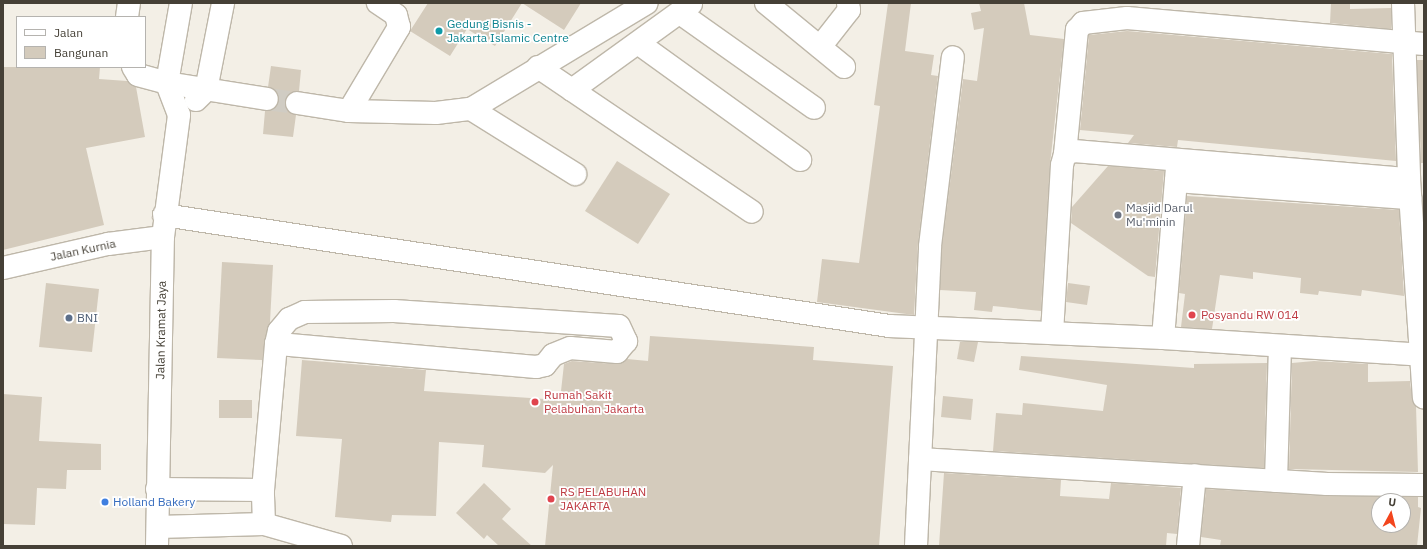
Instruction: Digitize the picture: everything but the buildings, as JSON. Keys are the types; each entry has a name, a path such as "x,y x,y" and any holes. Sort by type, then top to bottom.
{"street":[{"path":"127,16 128,3"},
{"name":"Jalan Kramat Jaya","path":"157,536 164,215 179,115 168,83 181,3"},
{"path":"179,115 206,90 223,3"},
{"path":"349,111 399,27 396,15 378,3"},
{"path":"297,103 349,111 436,113 472,109 538,67 647,3"},
{"path":"766,3 844,67"},
{"path":"820,47 849,10 848,3"},
{"path":"1402,3 1414,44 1409,188 1424,397"},
{"path":"572,90 686,8 814,108"},
{"path":"1052,333 1058,206 1066,154 1078,30 1090,21 1127,18 1414,44"},
{"path":"638,43 800,160"},
{"path":"916,546 936,186 953,57"},
{"path":"538,67 752,212"},
{"path":"134,68 138,75 168,83 267,99"},
{"path":"472,109 575,174"},
{"path":"1066,154 1074,151 1176,171 1409,188"},
{"path":"1163,338 1176,171"},
{"path":"164,215 889,326 927,329 1163,338 1422,355"},
{"name":"Jalan Kurnia","path":"3,268 108,244 163,237"},
{"path":"264,524 263,490 276,344 279,331 289,319 305,312 394,311 619,326 626,341 617,352 570,348 553,355 545,365 536,367 276,344"},
{"path":"549,322 553,355"},
{"path":"1276,481 1280,346"},
{"path":"920,459 1276,481 1424,485"},
{"path":"1188,546 1195,475"},
{"path":"157,488 263,490"},
{"path":"157,536 264,524 341,546"}],"tunnel":[{"path":"267,99 297,103"}],"place":[{"name":"Gedung Bisnis - Jakarta Islamic Centre","path":"439,31"},
{"name":"Masjid Darul Mu'minin","path":"1118,215"},
{"name":"Posyandu RW 014","path":"1192,315"},
{"name":"BNI","path":"69,318"},
{"name":"Rumah Sakit Pelabuhan Jakarta","path":"535,402"},
{"name":"RS PELABUHAN JAKARTA","path":"551,499"},
{"name":"Holland Bakery","path":"105,502"}]}
